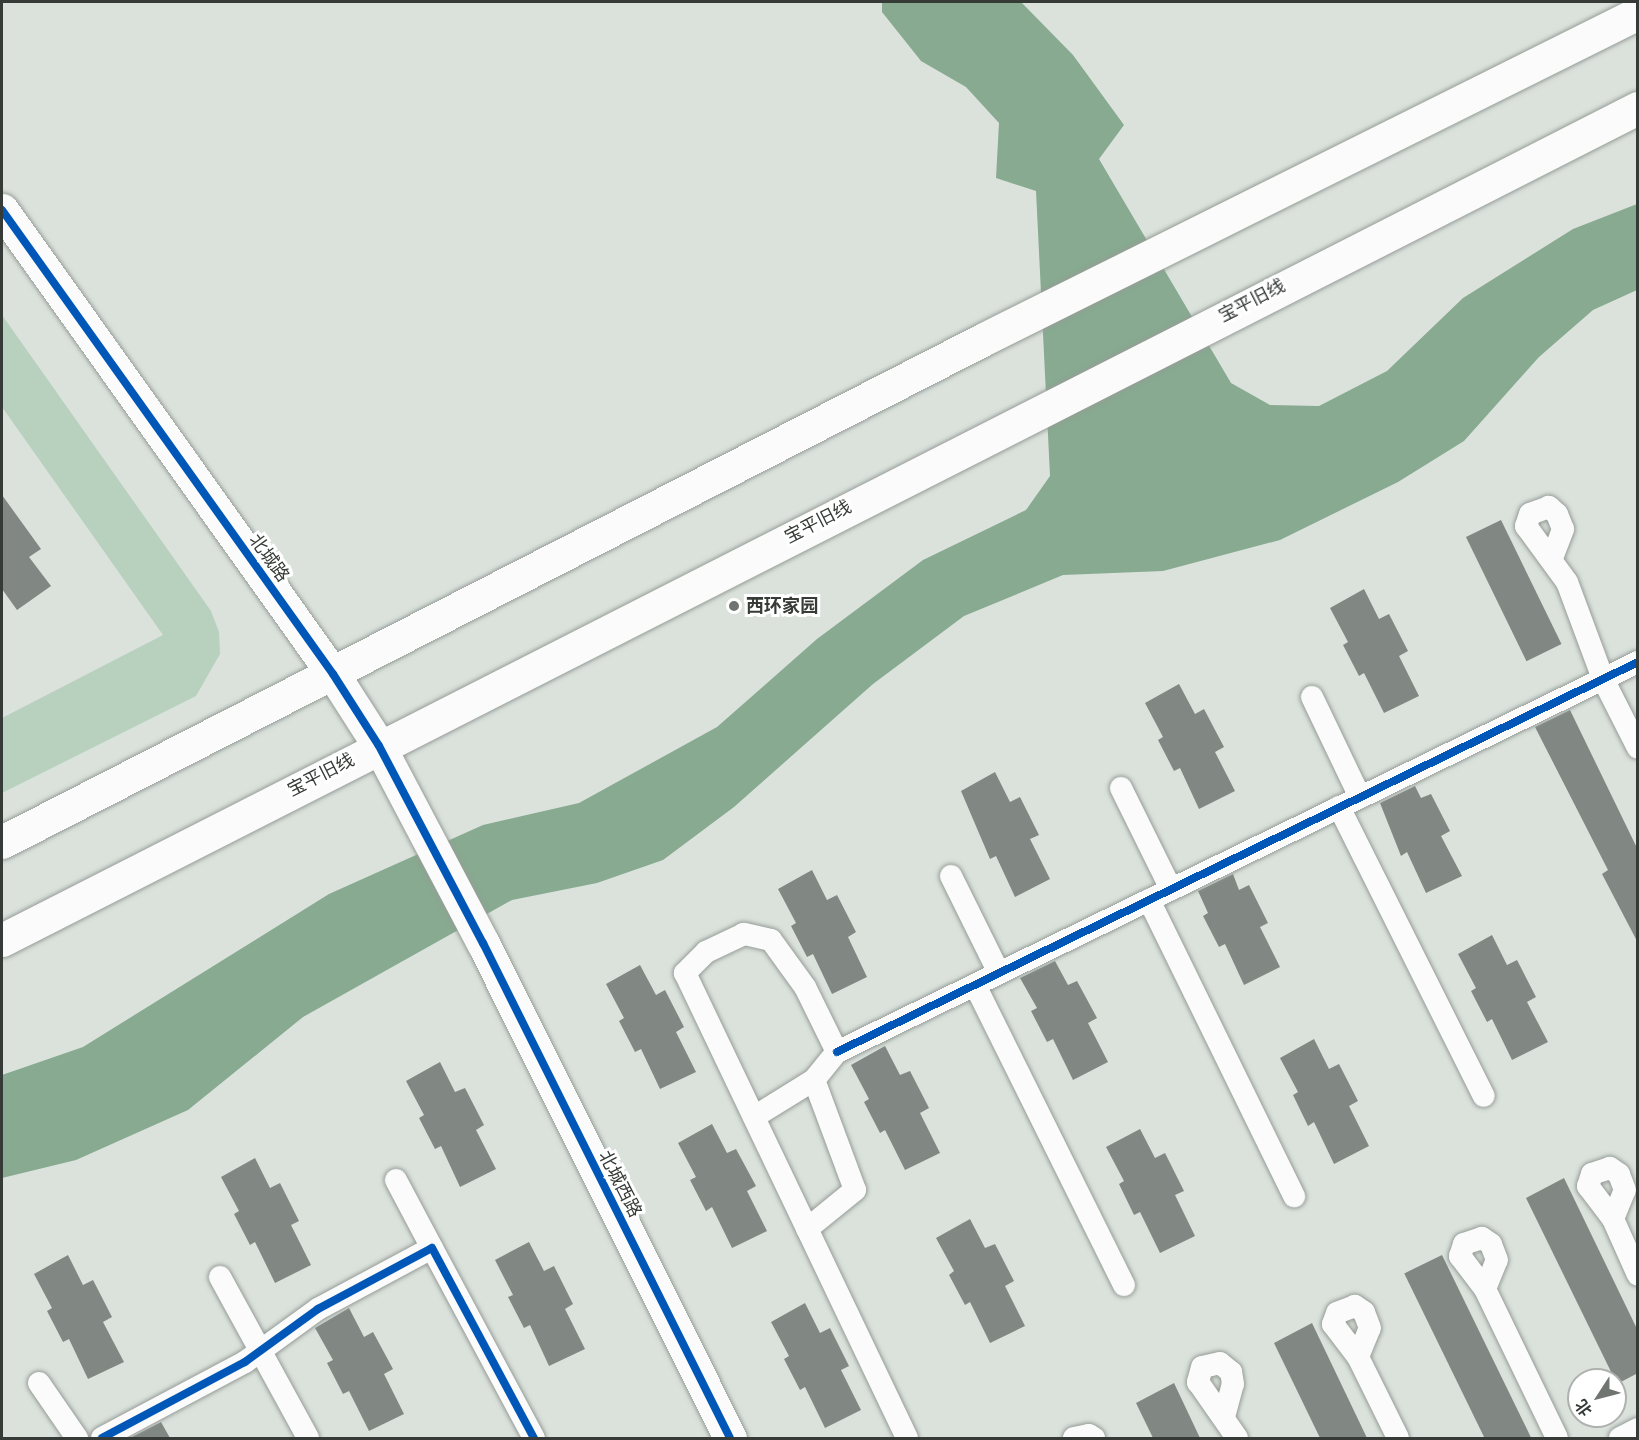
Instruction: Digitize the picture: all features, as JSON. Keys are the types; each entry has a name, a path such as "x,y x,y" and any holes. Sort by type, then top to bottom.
{"main road":[{"path":"2,842 984,339 1638,13"},
{"name":"宝平旧线","path":"2,940 1225,314 1638,108"},
{"name":"北城路","path":"2,210 333,674 379,746 483,943"},
{"name":"北城西路","path":"483,943 730,1438"}],"street":[{"path":"1552,558 1567,582 1603,679 1638,748"},
{"path":"754,1118 814,1080 837,1052 1638,662"},
{"path":"1312,697 1360,797"},
{"path":"1120,788 1171,889"},
{"path":"1339,807 1484,1096"},
{"path":"951,876 999,973"},
{"path":"1149,900 1294,1196"},
{"path":"837,1052 805,987 771,940 744,934 706,952 685,973 907,1438"},
{"path":"975,985 1124,1285"},
{"path":"807,1229 855,1190 814,1080"},
{"path":"396,1180 534,1438"},
{"path":"1613,1219 1638,1275"},
{"path":"102,1438 262,1350 318,1309 432,1248"},
{"path":"220,1277 262,1350 308,1438"},
{"path":"1485,1289 1557,1438"},
{"path":"1358,1357 1398,1438"},
{"path":"39,1383 77,1438"},
{"path":"1224,1417 1237,1438"},
{"path":"1620,1438 1638,1429"},
{"path":"1074,1438 1089,1435 1094,1438"}],"shaded area":[{"path":"882,2 1021,2 1073,55 1124,125 1099,159 1231,383 1270,405 1319,406 1387,371 1463,298 1573,229 1637,204 1637,290 1593,310 1539,357 1464,441 1398,482 1280,540 1163,571 1063,575 964,616 873,684 734,807 663,860 597,883 512,900 303,1017 188,1110 76,1160 2,1178 2,1075 83,1047 329,894 483,825 579,803 717,727 817,639 923,560 1026,510 1050,476 1036,191 996,178 999,123 966,87 921,61 882,12"},
{"path":"2,315 211,611 219,632 220,654 196,696 2,793 2,718 163,635 2,407"}],"building":[{"path":"2,495 41,549 29,557 51,586 17,610 2,589"},
{"path":"1501,520 1561,644 1526,661 1466,537"},
{"path":"1364,589 1379,619 1389,614 1408,651 1399,656 1419,696 1384,713 1364,673 1359,676 1343,645 1348,642 1330,608"},
{"path":"1179,684 1195,714 1204,709 1224,747 1215,752 1235,791 1199,809 1180,768 1174,771 1158,740 1163,737 1145,703"},
{"path":"1570,710 1638,850 1638,943 1602,874 1608,870 1535,727"},
{"path":"995,772 1010,802 1020,797 1039,835 1030,839 1050,879 1015,897 996,856 990,859 961,791"},
{"path":"1415,786 1421,798 1431,794 1450,831 1441,836 1462,876 1426,893 1407,852 1401,856 1380,803"},
{"path":"812,870 827,900 837,895 856,932 848,937 867,977 832,994 813,954 807,957 791,926 796,923 778,889"},
{"path":"1233,874 1239,890 1249,885 1268,923 1260,927 1280,967 1244,985 1225,944 1219,947 1203,916 1208,913 1198,891"},
{"path":"1492,935 1507,965 1517,960 1536,997 1527,1002 1548,1042 1512,1060 1492,1019 1487,1022 1471,991 1476,988 1458,954"},
{"path":"1055,961 1068,985 1077,981 1097,1018 1088,1023 1108,1062 1073,1080 1053,1039 1047,1042 1031,1011 1037,1008 1020,978"},
{"path":"640,965 656,995 665,990 684,1027 676,1032 696,1072 660,1089 641,1049 635,1052 619,1021 624,1018 606,984"},
{"path":"1314,1039 1329,1069 1339,1064 1358,1101 1349,1106 1369,1146 1334,1164 1314,1122 1308,1126 1293,1095 1298,1092 1280,1058"},
{"path":"885,1046 900,1075 910,1071 929,1108 920,1113 940,1153 905,1170 885,1130 880,1133 864,1102 869,1099 851,1065"},
{"path":"440,1062 455,1092 465,1088 484,1125 476,1130 496,1169 460,1187 441,1146 435,1149 419,1118 424,1115 406,1081"},
{"path":"712,1124 727,1153 736,1149 756,1186 747,1191 767,1231 732,1248 712,1207 706,1211 690,1180 696,1177 678,1143"},
{"path":"1140,1129 1155,1158 1165,1153 1184,1191 1175,1195 1195,1236 1160,1253 1140,1212 1134,1215 1119,1184 1124,1181 1106,1147"},
{"path":"255,1158 270,1188 280,1183 299,1221 291,1225 311,1265 275,1283 255,1242 250,1245 234,1214 239,1211 221,1177"},
{"path":"1564,1178 1638,1331 1638,1373 1627,1379 1627,1368 1609,1368 1526,1198"},
{"path":"970,1219 985,1248 995,1244 1014,1281 1005,1286 1025,1326 990,1343 970,1302 965,1305 949,1275 954,1271 936,1238"},
{"path":"529,1242 544,1271 554,1266 573,1304 565,1309 585,1349 549,1366 530,1325 524,1328 508,1297 513,1295 495,1260"},
{"path":"68,1255 83,1285 93,1280 112,1317 103,1322 124,1362 88,1379 69,1339 63,1342 47,1311 52,1308 34,1274"},
{"path":"1442,1255 1531,1437 1485,1438 1404,1273"},
{"path":"805,1303 820,1333 830,1328 849,1366 841,1370 861,1410 825,1428 805,1387 800,1390 784,1359 789,1356 771,1322"},
{"path":"349,1308 364,1337 373,1332 393,1369 384,1374 404,1414 369,1431 349,1391 343,1394 327,1363 333,1360 315,1328"},
{"path":"1312,1323 1367,1438 1320,1438 1274,1343"},
{"path":"1174,1383 1200,1438 1153,1438 1136,1403"},
{"path":"161,1422 170,1438 130,1438"}],"cycle path":[{"path":"2,210 333,674 379,746 483,943 730,1438"},
{"path":"837,1052 1638,662"},
{"path":"102,1438 245,1362 318,1309 432,1248 534,1438"}],"place":[{"name":"西环家园","path":"734,606"}]}
